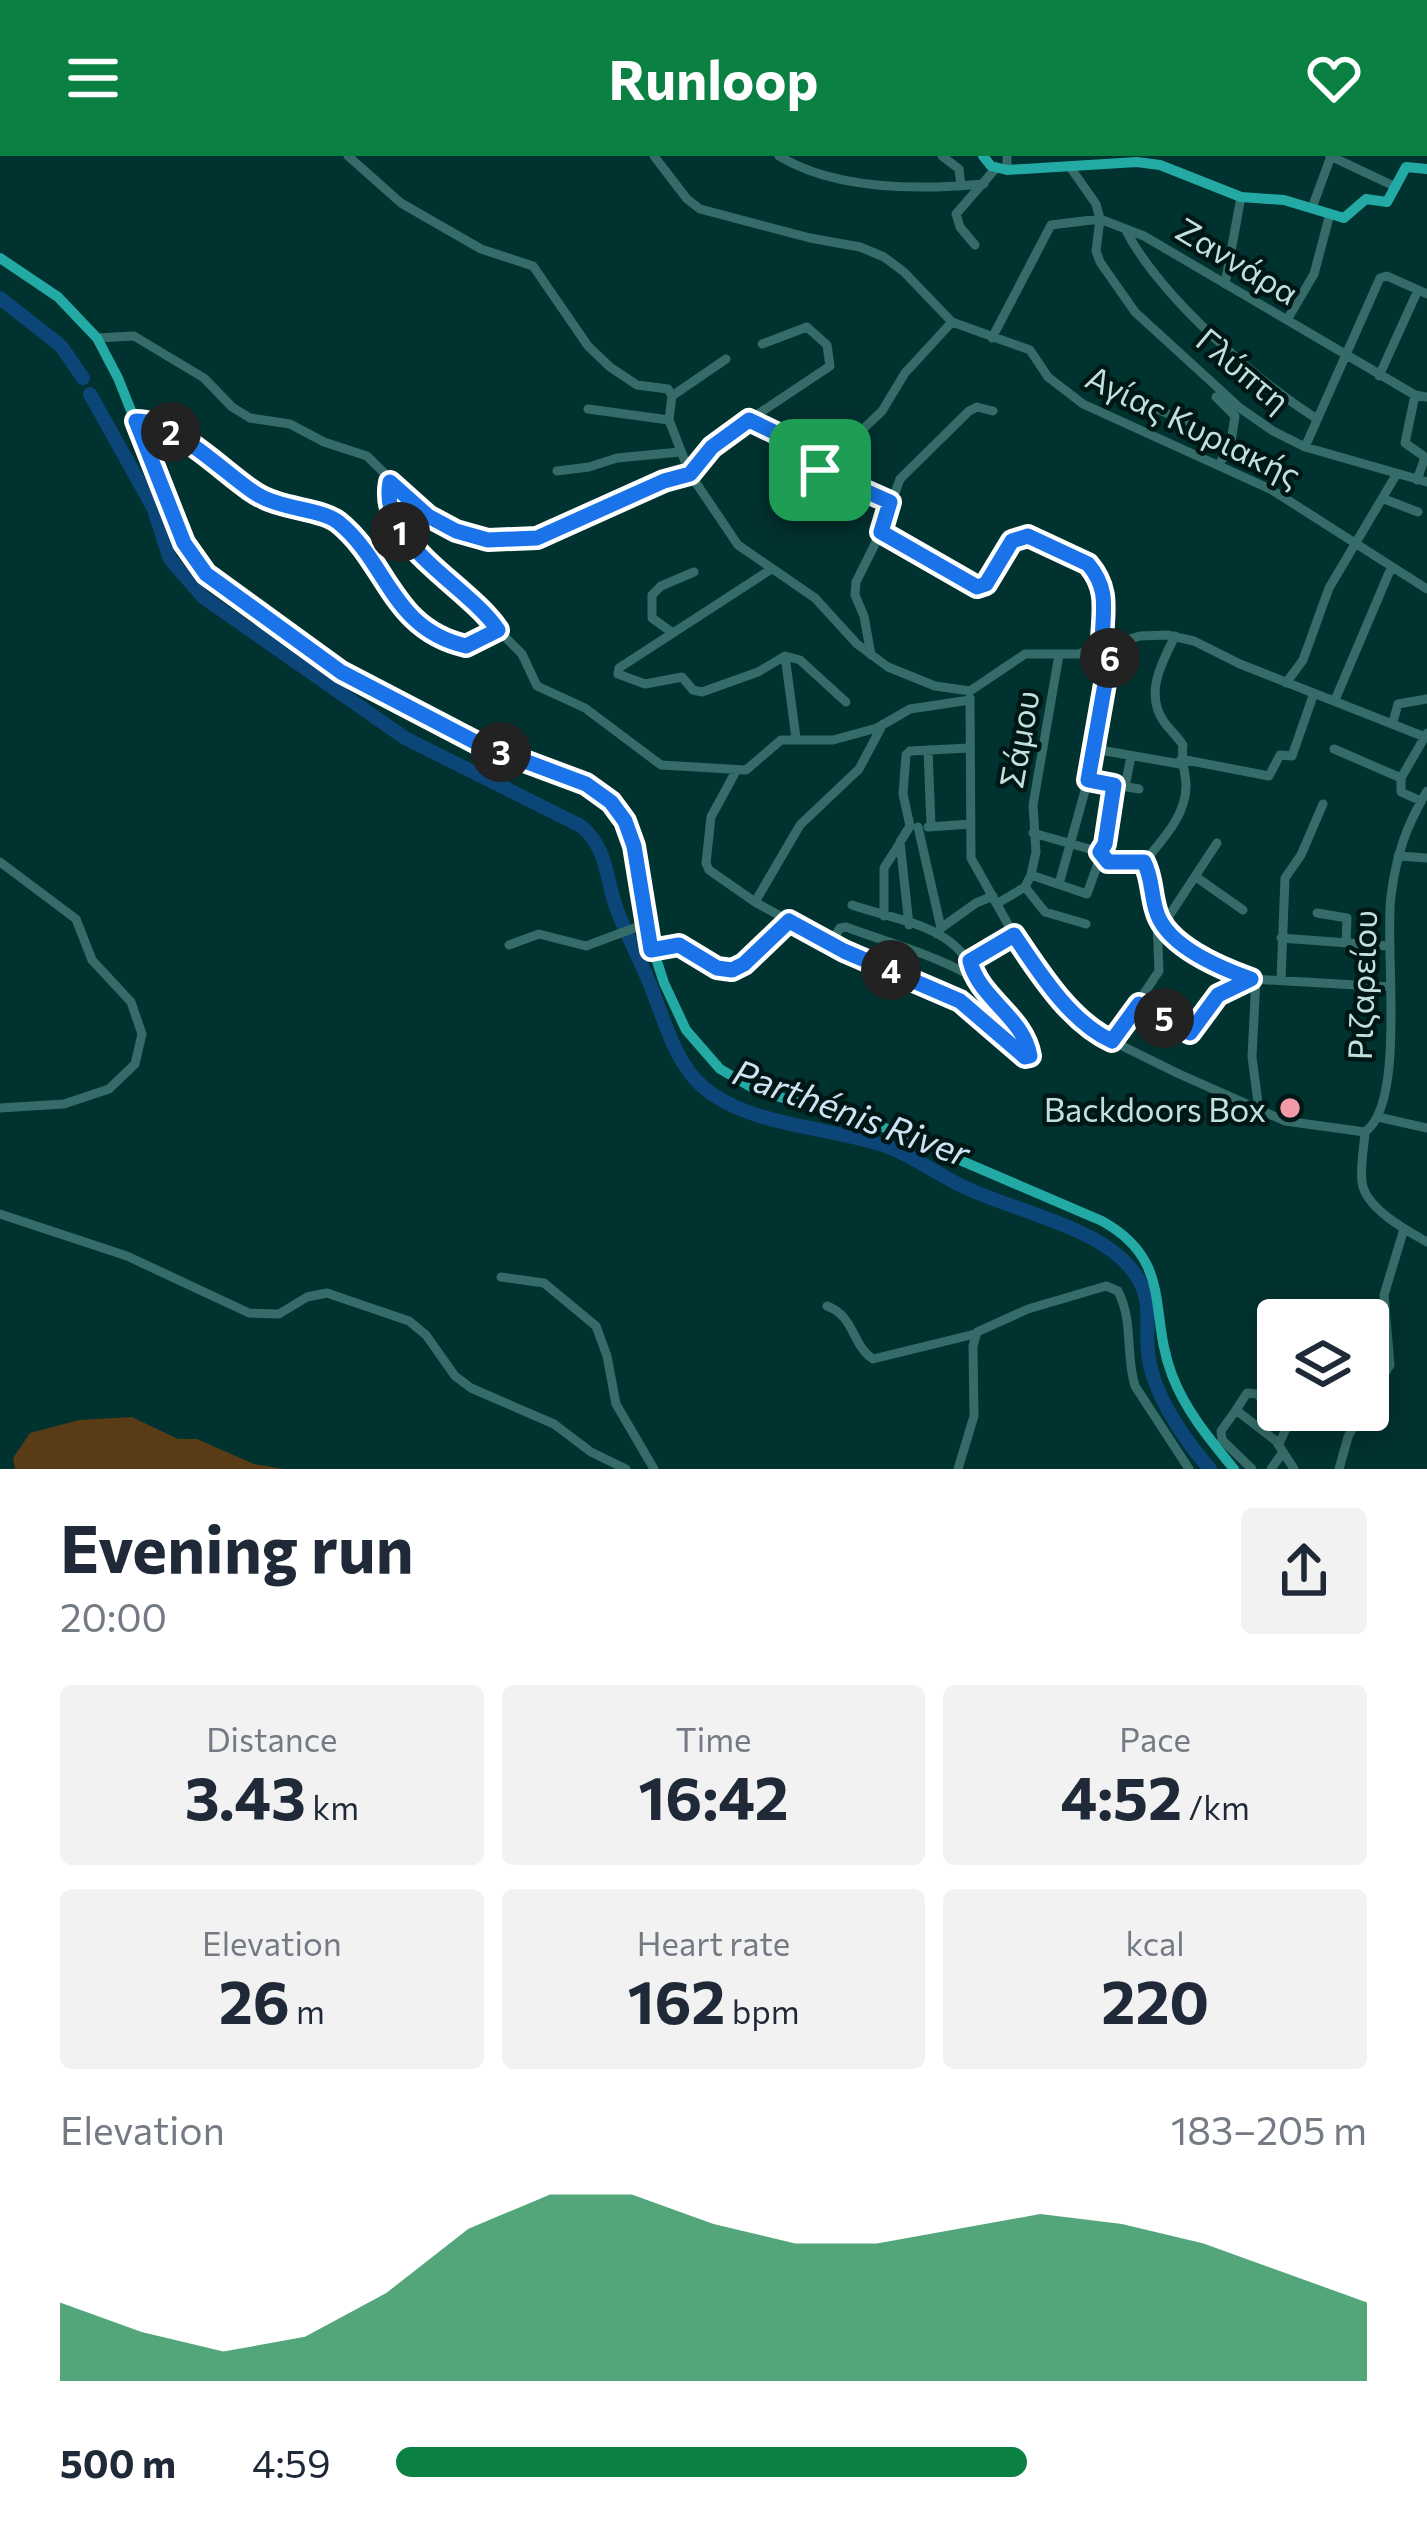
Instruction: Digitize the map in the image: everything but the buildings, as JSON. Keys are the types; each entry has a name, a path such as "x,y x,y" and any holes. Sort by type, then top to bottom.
{"main road":[{"path":"983,156 1002,169 1075,163 1160,165 1241,196 1284,200 1348,218 1366,199 1387,202 1406,167 1419,163"},
{"path":"0,258 58,298 97,338 184,543 206,574 341,672 479,744 586,784 611,802 625,821 634,846 641,925 651,950 686,1030 730,1078 758,1091 899,1133 1123,1234 1155,1278 1164,1346 1179,1391 1234,1469"}],"street":[{"path":"348,156 401,203 482,249 532,266 588,346 610,367 637,385 664,387 672,396 669,420 690,474 738,545 824,604 871,655 916,680 970,695"},
{"path":"654,156 700,208 869,250 904,272 952,322 904,373 876,418 820,470"},
{"path":"779,156 807,170 904,187 985,184"},
{"path":"942,156 959,169 961,186"},
{"path":"975,245 955,218 959,207 1002,169 1007,156"},
{"path":"1312,208 1330,156 1396,188"},
{"path":"992,338 1047,230 1057,223 1100,219 1092,197 1075,178 1075,163"},
{"path":"1225,284 1241,196"},
{"path":"1287,320 1315,274 1330,214"},
{"name":"Ζαννάρα","path":"1100,219 1160,245 1345,357 1421,396"},
{"name":"Γλύπτη","path":"1100,219 1097,258 1136,312 1240,408 1305,447 1422,481"},
{"path":"1125,230 1145,263 1245,364 1317,419"},
{"path":"1145,263 1160,245"},
{"path":"1305,447 1380,278 1387,276 1422,292 1379,376"},
{"name":"Αγίας Κυριακής","path":"952,322 1030,350 1057,386 1083,404 1272,490 1427,589"},
{"path":"97,338 134,336 204,378 240,413 290,424 324,442 364,454 436,522 499,541 545,535 664,481 690,474 712,447 830,366 822,336 808,327 762,344"},
{"path":"672,396 727,359"},
{"path":"1108,387 1231,442"},
{"path":"1421,396 1406,443 1425,457 1422,481"},
{"path":"1219,465 1231,442 1235,416 1216,397 1240,408"},
{"path":"871,655 854,590 890,502 910,466 964,415 977,407 993,412"},
{"path":"589,409 669,420"},
{"path":"749,420 795,442 832,484 854,486 890,502"},
{"path":"136,421 158,423 256,494 285,508 333,518 367,552 412,619 466,646 498,630"},
{"path":"557,471 616,458 680,452"},
{"path":"1286,683 1303,659 1315,619 1353,544 1396,475"},
{"path":"390,482 390,503 404,538 478,604 522,653 537,686 585,708 658,764 749,769 775,743 796,737 832,740 883,724 910,709 970,695 1020,656 1059,655 1140,636 1175,636 1426,735 1401,778 1400,792 1424,796"},
{"path":"1384,499 1418,512"},
{"path":"881,532 981,587 1012,541 1028,536 1088,564 1098,578 1105,598 1107,645 1094,749 1059,884"},
{"path":"1335,700 1391,568"},
{"path":"770,570 670,631 619,668 619,675 655,685 678,676 702,692 758,672 785,656 800,660 846,702"},
{"path":"670,631 652,618 652,595 694,572"},
{"path":"1144,862 1177,819 1185,790 1183,745 1162,720 1155,690 1157,672 1175,636"},
{"name":"Σάμου","path":"1031,875 1036,852 1034,805 1059,655"},
{"path":"785,656 796,737"},
{"path":"1094,749 1269,776 1280,755 1292,756 1315,693"},
{"path":"970,695 971,859 1014,935 1055,991 1095,1031 1112,1041 1259,1110 1295,1124 1365,1132"},
{"path":"1393,722 1398,704 1427,699"},
{"path":"755,902 800,825 859,769 883,724"},
{"path":"939,931 902,794 906,755 969,748"},
{"path":"1334,749 1401,778"},
{"path":"928,750 931,826"},
{"path":"939,931 976,903 1024,887 1031,875 1087,894 1132,756"},
{"path":"736,771 712,817 706,862 712,873 830,944 960,1001 1025,1057 1030,1056 1027,1042 974,976 960,946 939,931 852,904"},
{"path":"1088,780 1139,789"},
{"name":"Ριζαρείου","path":"1378,1117 1394,1014 1388,946 1398,856 1406,826 1424,796"},
{"path":"1281,979 1285,878 1324,804"},
{"path":"884,916 884,868 914,827 971,824"},
{"path":"1034,833 1100,852 1108,862 1144,862"},
{"path":"900,842 909,925"},
{"path":"1160,920 1196,877 1217,842"},
{"path":"1398,856 1427,858"},
{"path":"0,862 76,919 92,960 131,1002 142,1034 135,1064 110,1090 64,1104 0,1108"},
{"path":"1112,1041 1161,965 1160,920 1144,862"},
{"path":"1196,877 1243,910"},
{"path":"1024,887 1045,912 1086,924"},
{"path":"1317,914 1347,918 1346,942"},
{"path":"1160,920 1210,961 1253,979 1391,987"},
{"path":"651,950 679,945 717,968 732,970 789,921"},
{"path":"509,945 539,934 586,946 641,925"},
{"path":"830,944 846,927 974,976"},
{"path":"970,961 1014,935"},
{"path":"1281,938 1388,946"},
{"path":"1139,1004 1190,1033 1218,995 1253,979"},
{"path":"1253,979 1252,1058 1259,1110"},
{"path":"1427,1128 1378,1117 1365,1132 1362,1186 1404,1229 1427,1242"},
{"path":"0,1214 127,1256 249,1313 279,1314 307,1297 327,1293 409,1321 471,1388 554,1424 591,1453 626,1469"},
{"path":"1384,1299 1404,1229"},
{"path":"501,1277 544,1283 596,1326 616,1404 655,1469"},
{"path":"827,1306 845,1315 864,1352 873,1359 975,1334 1003,1318 1081,1292 1106,1286 1118,1291 1132,1337 1135,1386 1189,1469"},
{"path":"958,1469 974,1416 975,1334"},
{"path":"1252,1469 1222,1440 1221,1431 1247,1393 1257,1394 1289,1422 1270,1469"},
{"path":"1236,1410 1281,1448 1294,1469"},
{"path":"1339,1469 1351,1431"}],"shaded area":[{"path":"132,1417 178,1439 197,1439 254,1464 284,1469 15,1469 13,1458 30,1433 79,1420"}],"waterway":[{"path":"0,298 61,346 83,378"},
{"name":"Parthénis River","path":"90,394 153,507 170,559 203,597 405,738 581,826 590,835 670,1037 702,1086 765,1118 894,1149 964,1187 1067,1226 1121,1258 1134,1273 1146,1301 1149,1359 1157,1388 1210,1469"}],"place":[{"name":"Backdoors Box","path":"1290,1108"}],"route":[{"path":"749,420 795,442 820,470 832,484 867,490 890,502 881,532 977,587 984,587 1012,541 1028,536 1088,564 1098,578 1105,598 1102,646 1112,644 1088,780 1114,785 1100,852 1108,862 1144,862 1156,916 1163,925 1210,961 1251,979 1218,995 1190,1033 1139,1004 1112,1041 1102,1036 1055,991 1014,935 970,961 974,976 1027,1042 1030,1056 1025,1057 960,1001 844,951 789,921 737,969 717,968 679,945 651,950 634,846 625,821 611,802 586,784 479,744 341,672 206,574 184,543 136,421 158,423 256,494 285,508 333,518 367,552 402,610 466,646 498,630 478,604 404,538 394,520 390,482 436,522 499,541 545,535 664,481 690,474 712,447 749,420"}]}
